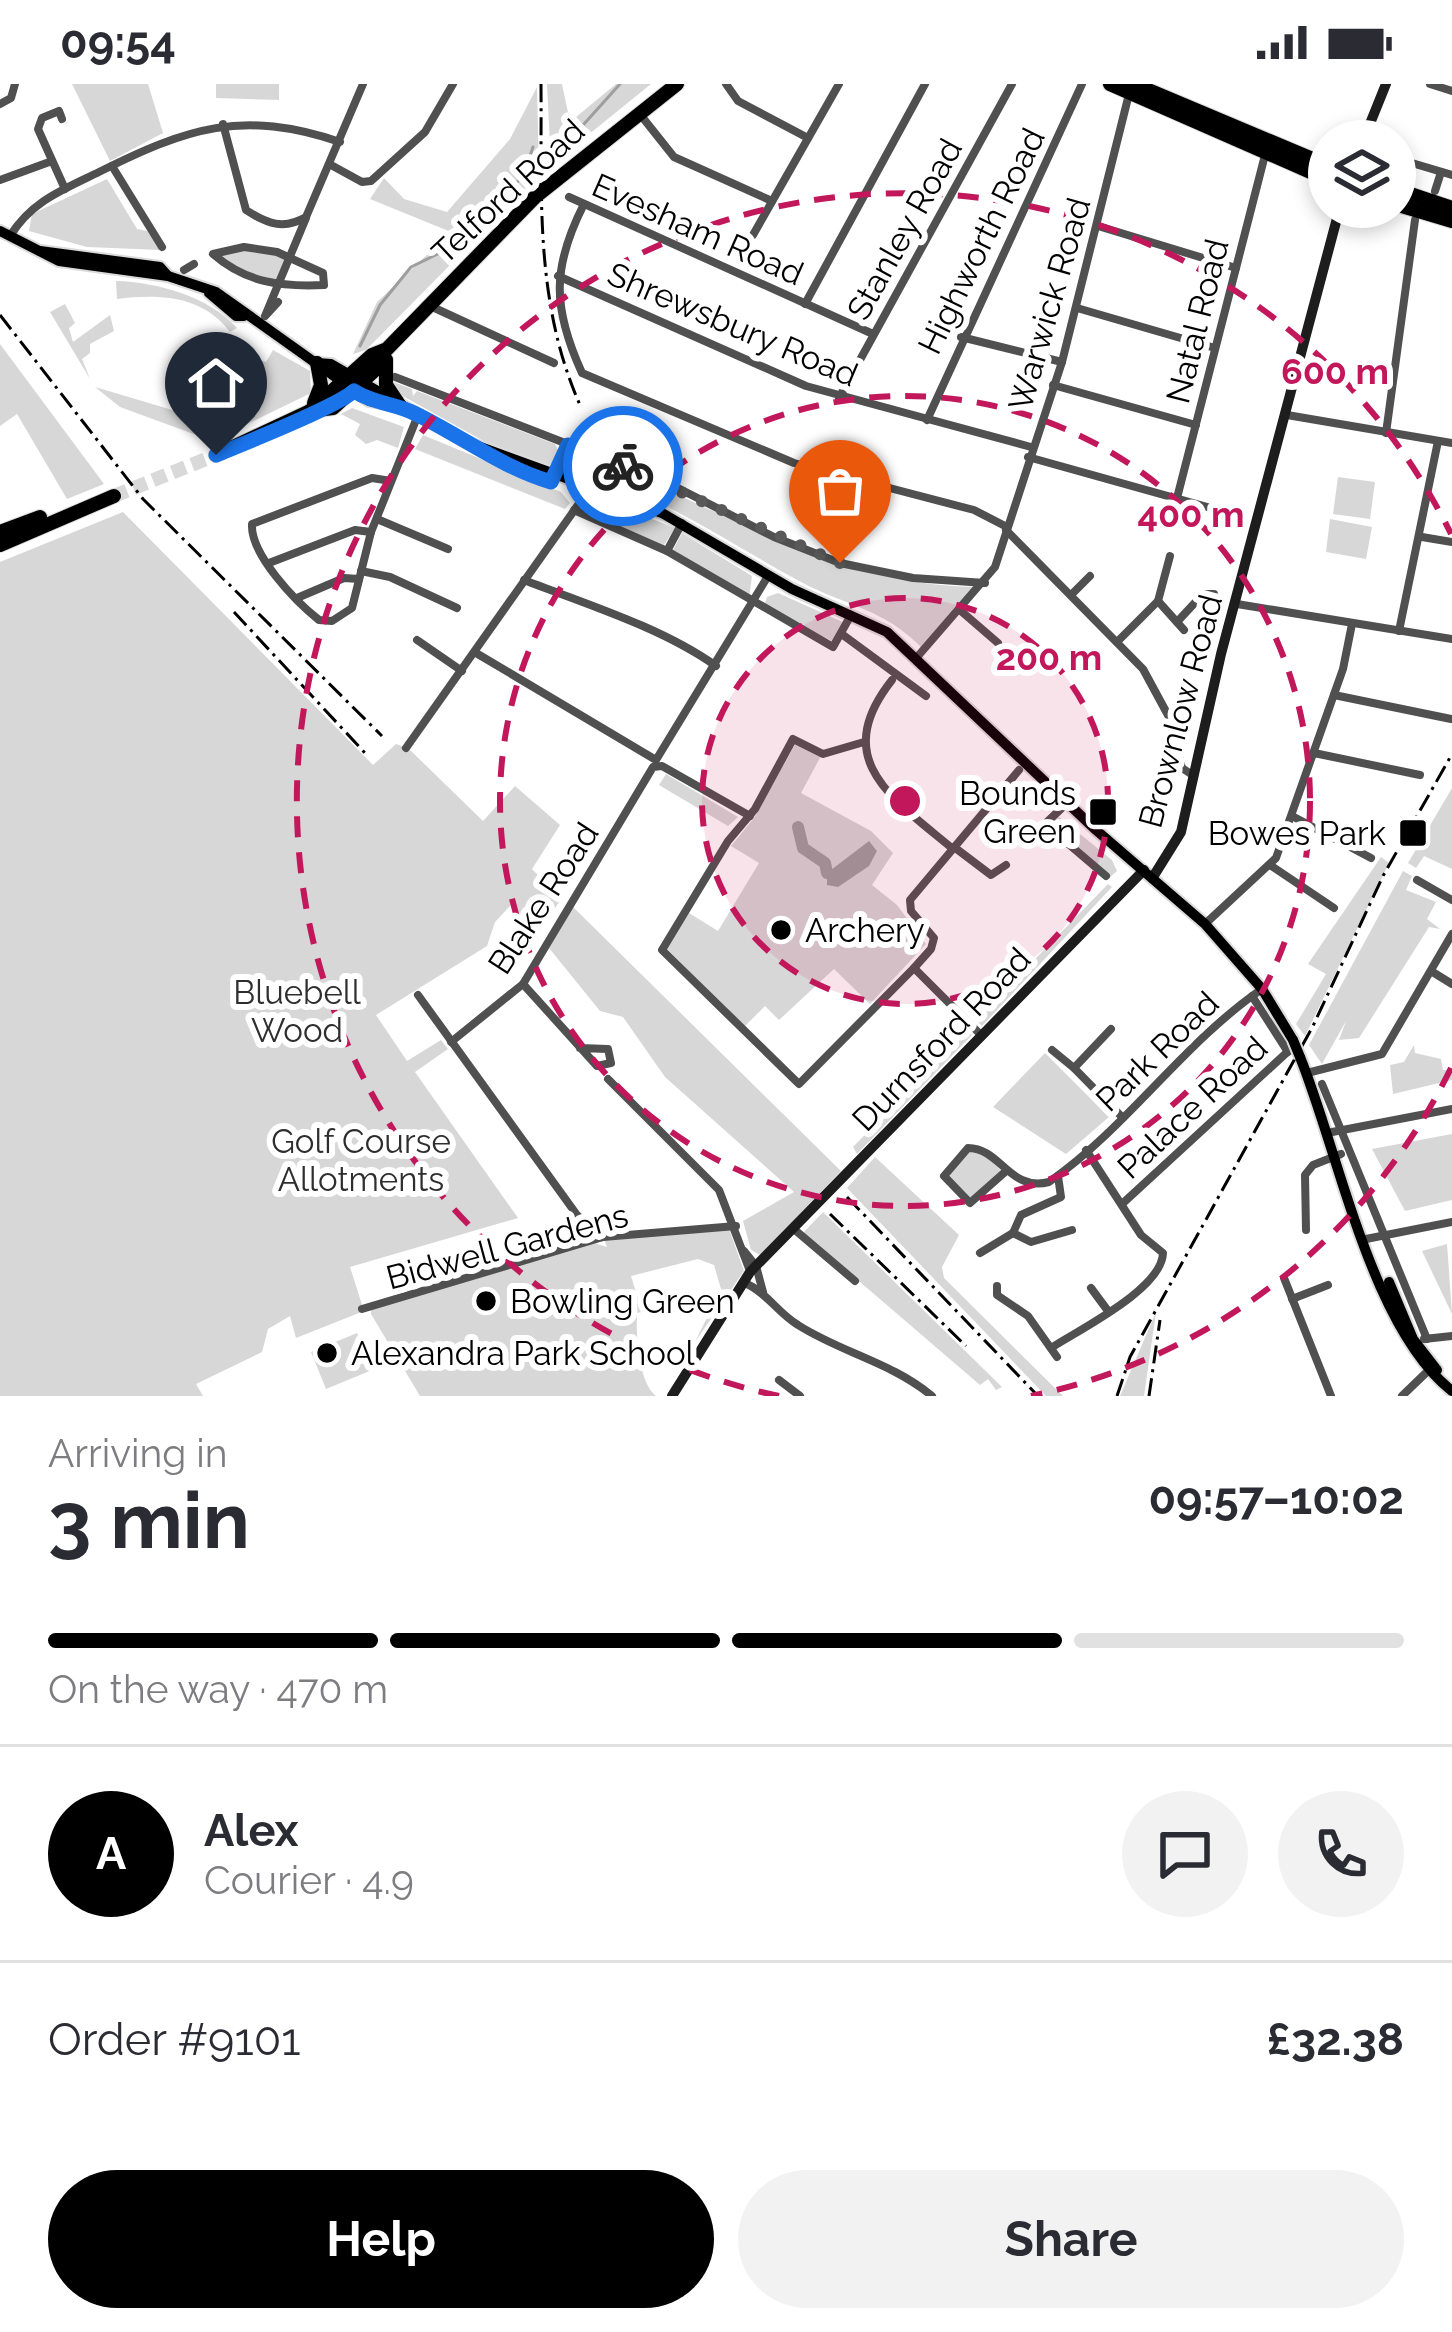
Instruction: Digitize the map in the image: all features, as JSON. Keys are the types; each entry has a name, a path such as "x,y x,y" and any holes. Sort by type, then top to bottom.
{"highway":[{"name":"Telford Road","path":"213,452 313,408 352,384 386,355 427,304 536,197 677,84"},
{"path":"1110,84 1132,87 1308,162"},
{"path":"1132,87 1265,155 1308,167"},
{"path":"1416,196 1452,208"},
{"path":"1416,215 1452,221"},
{"path":"386,355 386,386 398,405"},
{"path":"313,408 321,385 317,363"},
{"path":"0,532 111,493 0,545"}],"main road":[{"path":"1371,120 1386,84"},
{"name":"Brownlow Road","path":"1149,873 1178,838 1335,228"},
{"path":"5,234 59,261 168,276 216,292 244,316 352,384 504,460 682,523 768,576 851,614 916,655 1066,803 1205,924 1257,993 1312,1077 1334,1131 1338,1155 1379,1234 1409,1339 1452,1387"},
{"path":"40,250 160,267 168,276"},
{"path":"93,256 105,270"},
{"name":"Durnsford Road","path":"672,1396 751,1276 777,1247 1149,873"}],"street":[{"path":"0,104 11,98 15,84"},
{"path":"278,294 363,84"},
{"path":"331,165 362,182 371,181 424,132 453,84"},
{"path":"726,84 738,101 808,138"},
{"path":"753,235 839,84"},
{"path":"805,304 926,84"},
{"name":"Stanley Road","path":"839,398 1012,84"},
{"name":"Highworth Road","path":"927,420 961,337 1082,84"},
{"path":"1430,84 1452,92"},
{"name":"Warwick Road","path":"986,584 1062,362 1132,87"},
{"path":"58,111 38,123 65,189"},
{"path":"638,111 674,157 772,201"},
{"path":"5,234 29,208 179,134 223,124 281,126 340,142"},
{"path":"223,124 247,210 284,227 306,217"},
{"name":"Natal Road","path":"1177,499 1265,155"},
{"path":"0,181 52,161"},
{"path":"1416,164 1452,176"},
{"path":"112,166 162,247"},
{"path":"1435,191 1441,172"},
{"name":"Evesham Road","path":"569,196 874,334"},
{"path":"584,203 562,250 557,275 582,374 794,463 974,510 1006,528 1151,682 1169,717 1182,768 1194,776"},
{"path":"1098,226 1236,268"},
{"path":"1386,433 1414,228"},
{"path":"259,247 323,273 324,285 278,294 242,274 214,254 259,247"},
{"path":"184,270 194,264"},
{"name":"Shrewsbury Road","path":"557,275 839,398 927,420 1243,517"},
{"path":"427,304 554,363"},
{"path":"1077,308 1215,348"},
{"path":"961,337 1062,362"},
{"path":"395,377 668,483 774,537 840,563 913,578 986,584"},
{"path":"1053,386 1196,425"},
{"path":"391,481 372,478 255,521 253,538 269,563 319,620 332,621 352,608 371,532 418,415"},
{"path":"1287,415 1452,443"},
{"path":"1399,631 1422,537 1438,441"},
{"path":"553,479 568,445"},
{"path":"406,748 575,509 584,486"},
{"path":"575,509 667,551 833,647 851,614"},
{"path":"376,519 448,549"},
{"path":"667,551 682,523"},
{"path":"269,563 355,530 371,532"},
{"path":"1422,537 1452,542"},
{"path":"1118,642 1158,602 1170,556"},
{"path":"297,598 360,575 390,577 457,608"},
{"name":"Blake Road","path":"451,1042 523,984 768,576"},
{"path":"1071,595 1090,576"},
{"path":"524,580 652,634 680,640 716,666"},
{"path":"986,584 895,677 871,711 864,742 871,772 953,848 991,875 1006,865"},
{"path":"1158,602 1181,626 1203,594 1214,594"},
{"path":"1237,604 1452,639"},
{"path":"961,611 998,643"},
{"path":"1205,924 1270,865 1334,695 1352,624"},
{"path":"843,635 926,696"},
{"path":"417,640 462,671"},
{"path":"476,653 750,816"},
{"path":"1334,695 1451,719"},
{"path":"864,742 824,754 794,740 662,950 794,1082 803,1083 932,950 934,938 908,905 1019,770"},
{"path":"1314,753 1420,775"},
{"path":"1066,803 1045,824 1106,876"},
{"path":"1292,816 1371,858"},
{"path":"1270,865 1334,908"},
{"path":"1418,880 1452,900"},
{"path":"1427,1339 1312,1077 1382,1054 1452,934"},
{"path":"914,968 983,1037"},
{"path":"1431,971 1452,984"},
{"path":"523,984 580,1048"},
{"name":"Park Road","path":"1013,1232 1021,1215 1061,1198 1058,1176 1257,993"},
{"path":"418,995 577,1215 603,1238"},
{"path":"1074,1068 1111,1029"},
{"name":"Palace Road","path":"1122,1204 1292,1046"},
{"path":"1052,1050 1124,1118"},
{"path":"608,1079 719,1190 751,1276 794,1323 899,1370 932,1396"},
{"path":"1334,1131 1452,1109"},
{"path":"1005,1172 970,1204 944,1176 968,1148 975,1147 1005,1172 1038,1185 1058,1176"},
{"path":"997,1286 997,1295 1028,1316 1054,1353 1148,1284 1163,1264 1163,1253 1141,1235 1086,1150"},
{"path":"1306,1230 1305,1175 1338,1155"},
{"path":"1379,1234 1452,1222"},
{"name":"Bidwell Gardens","path":"362,1310 603,1238 736,1226"},
{"path":"795,1230 855,1281"},
{"path":"980,1253 1013,1232 1030,1241 1072,1230"},
{"path":"751,1276 763,1292"},
{"path":"1284,1278 1331,1396"},
{"path":"1292,1299 1328,1286"},
{"path":"1091,1288 1108,1310"},
{"path":"1409,1339 1452,1336"},
{"path":"1402,1396 1431,1368"},
{"path":"779,1380 800,1396"}],"green space":[{"path":"72,84 148,84 163,133 110,161"},
{"path":"216,84 279,84 279,100 216,98"},
{"path":"547,84 562,84 570,122 616,84 651,84 551,165"},
{"path":"537,87 539,175 366,350 353,354 377,302 451,232 370,199 384,178 404,199 447,212 510,139"},
{"path":"107,179 137,229 147,231 161,250 87,247 29,231 32,214"},
{"path":"265,248 287,260 276,285 236,271 215,253"},
{"path":"116,281 182,293 237,328 230,332 206,311 179,300 117,299"},
{"path":"65,304 75,323 69,328 73,342 110,315 114,331 90,344 90,353 82,359 90,379 50,312"},
{"path":"0,344 104,484 67,499 17,414 0,426"},
{"path":"273,350 310,371 311,393 206,444 199,436 120,407 95,387 206,420 229,407 225,378 230,380 239,366 254,358 266,362"},
{"path":"391,381 412,389 413,396 417,391 555,444 559,453 548,467 498,449 401,395"},
{"path":"352,408 404,427 398,448 377,440 366,444 355,435 360,424 341,414"},
{"path":"423,435 561,492 570,503 565,509 415,449"},
{"path":"576,453 820,556 922,583 976,587 922,648 879,616 801,582 660,503 566,473"},
{"path":"1338,477 1375,482 1370,519 1333,514"},
{"path":"596,497 675,528 664,545 584,511"},
{"path":"123,512 373,765 396,744 408,748 483,821 515,786 560,825 532,869 561,899 538,934 512,904 495,922 487,946 376,1015 407,1061 441,1040 448,1049 415,1072 518,1218 350,1267 364,1311 296,1338 290,1316 268,1329 262,1352 196,1384 203,1396 0,1396 0,562"},
{"path":"1330,519 1372,527 1366,559 1326,552"},
{"path":"682,533 752,576 749,598 673,550"},
{"path":"778,593 845,623 834,642 764,606 767,597"},
{"path":"796,743 821,756 801,793 871,831 893,853 872,885 897,905 926,944 870,1004 834,969 779,1020 765,1006 745,1026 666,948 689,913 718,931 759,863 731,846 754,818"},
{"path":"666,774 738,817 728,826 659,785"},
{"path":"1452,788 1452,869 1424,856 1416,868 1408,863"},
{"path":"1059,817 1112,860 1117,871 1110,877 1050,827"},
{"path":"1381,857 1389,863 1305,1036 1296,1024 1326,974 1308,964"},
{"path":"1403,871 1412,876 1406,890 1436,902 1427,919 1440,929 1429,927 1359,1038 1339,1040 1346,1021 1322,1064 1309,1045"},
{"path":"1108,884 1112,887 982,1026 976,1020"},
{"path":"573,907 841,1171 760,1255 751,1250 743,1221 794,1192 665,1077 623,1017 600,1011 549,948"},
{"path":"967,1030 972,1035 857,1154 853,1147"},
{"path":"1414,1045 1415,1053 1441,1059 1443,1070 1452,1070 1452,1080 1393,1094 1390,1065 1404,1062"},
{"path":"1045,1053 1109,1117 1066,1154 993,1107"},
{"path":"1452,1134 1452,1200 1405,1211 1372,1149"},
{"path":"968,1150 982,1151 1002,1172 970,1201 947,1181 947,1172"},
{"path":"875,1157 959,1235 942,1267 944,1278 1063,1396 1046,1396 847,1188"},
{"path":"823,1212 1002,1387 996,1390 988,1379 980,1385 803,1233"},
{"path":"729,1229 744,1271 695,1342 721,1289 714,1265 698,1259 631,1276 642,1312 637,1313 637,1323 642,1369 656,1396 420,1396 371,1314 371,1307 594,1243 607,1247 603,1237"},
{"path":"1447,1244 1452,1314 1422,1251"},
{"path":"1156,1312 1144,1396 1120,1396"},
{"path":"357,1333 372,1370 326,1389 311,1352"}],"shaded area":[{"path":"869,841 877,851 869,866 838,887 827,885 827,873"}],"waterway":[{"path":"548,146 575,134 620,84"},
{"path":"360,346 380,305 411,267 460,243 469,225 523,177 533,147"},
{"path":"798,827 803,848 825,863 827,873"}],"tunnel":[{"path":"114,496 216,455"}],"railway":[{"path":"541,84 548,287 565,366 580,405"},
{"path":"0,315 143,499 382,736"},
{"path":"234,612 365,753"},
{"path":"1117,1396 1130,1357 1313,1026 1383,876 1452,754"},
{"path":"847,1197 1038,1396"},
{"path":"830,1214 966,1346"},
{"path":"1149,1396 1160,1320"}],"way so far":[{"path":"623,466 840,563"}],"place":[{"name":"Bounds Green","path":"1103,812"},
{"name":"Bowes Park","path":"1413,833"},
{"name":"Archery","path":"781,930"},
{"name":"Bowling Green","path":"486,1301"},
{"name":"Alexandra Park School","path":"327,1353"}],"route":[{"path":"216,455 310,411 333,408 354,391 374,403 397,404 518,471 551,482 568,445 623,466"}],"park label":[{"name":"Bluebell Wood","path":"297,1011"},
{"name":"Golf Course Allotments","path":"361,1160"}]}
